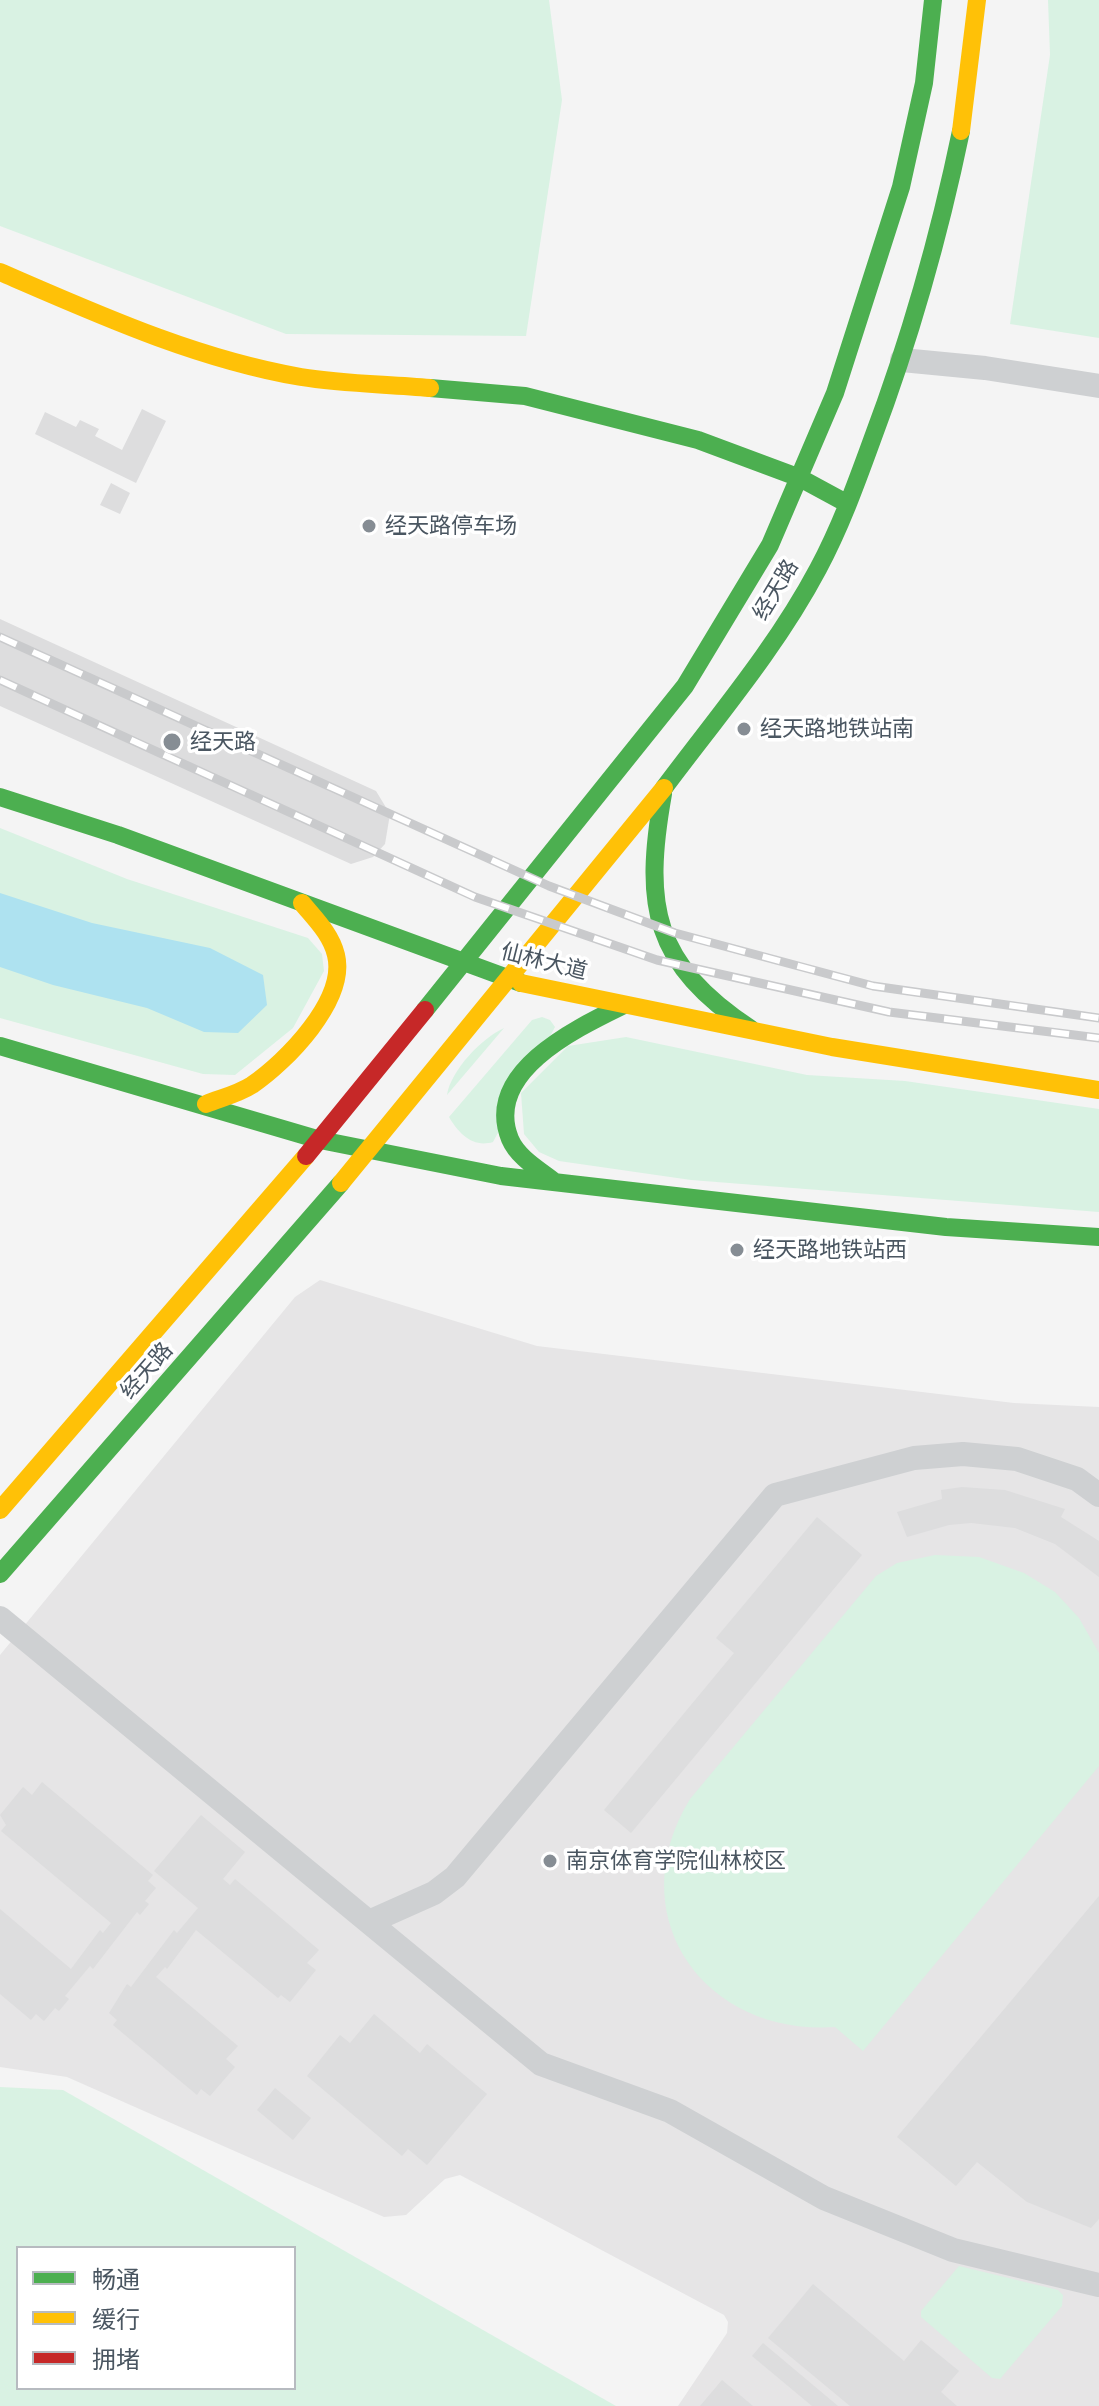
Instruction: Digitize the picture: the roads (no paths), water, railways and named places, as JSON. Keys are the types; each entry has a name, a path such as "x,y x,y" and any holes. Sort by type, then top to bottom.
{"main road":[{"name":"经天路","path":"0,1510 320,1140 685,686 763,558 835,393 901,187 924,83 933,0"},
{"name":"经天路","path":"0,1574 369,1151 663,790 780,632 818,569 848,504 902,360 947,198 965,113 977,0"},
{"path":"0,272 117,323 213,356 302,377 525,396 698,440 800,478 848,504"},
{"path":"663,790 652,866 657,916 668,945 685,972 730,1017 755,1031"},
{"name":"仙林大道","path":"0,797 118,835 508,980 755,1031 1099,1090"},
{"path":"206,1104 250,1086 281,1059 324,1010 335,987 337,959 325,929 302,903"},
{"path":"555,1182 527,1160 510,1138 506,1115 510,1095 521,1077 556,1041 624,1005"},
{"path":"0,1046 206,1104 320,1140 369,1151 555,1182 946,1227 1099,1237"}],"street":[{"path":"902,360 985,368 1099,386"},
{"path":"369,1922 434,1893 455,1877 775,1495 914,1458 963,1454 1017,1459 1077,1479 1099,1495"},
{"path":"0,1618 541,2064 670,2111 824,2198 953,2250 1099,2285"}],"water":[{"path":"0,893 92,923 210,948 263,975 267,1005 238,1033 204,1032 147,1008 53,985 0,967"}],"railway":[{"path":"0,637 549,886 675,933 873,986 1099,1018"},
{"path":"0,680 475,897 657,960 889,1012 1099,1038"}],"place":[{"name":"经天路停车场","path":"369,526"},
{"name":"经天路地铁站南","path":"744,729"},
{"name":"经天路","path":"172,742"},
{"name":"经天路地铁站西","path":"737,1250"},
{"name":"南京体育学院仙林校区","path":"550,1861"}]}
